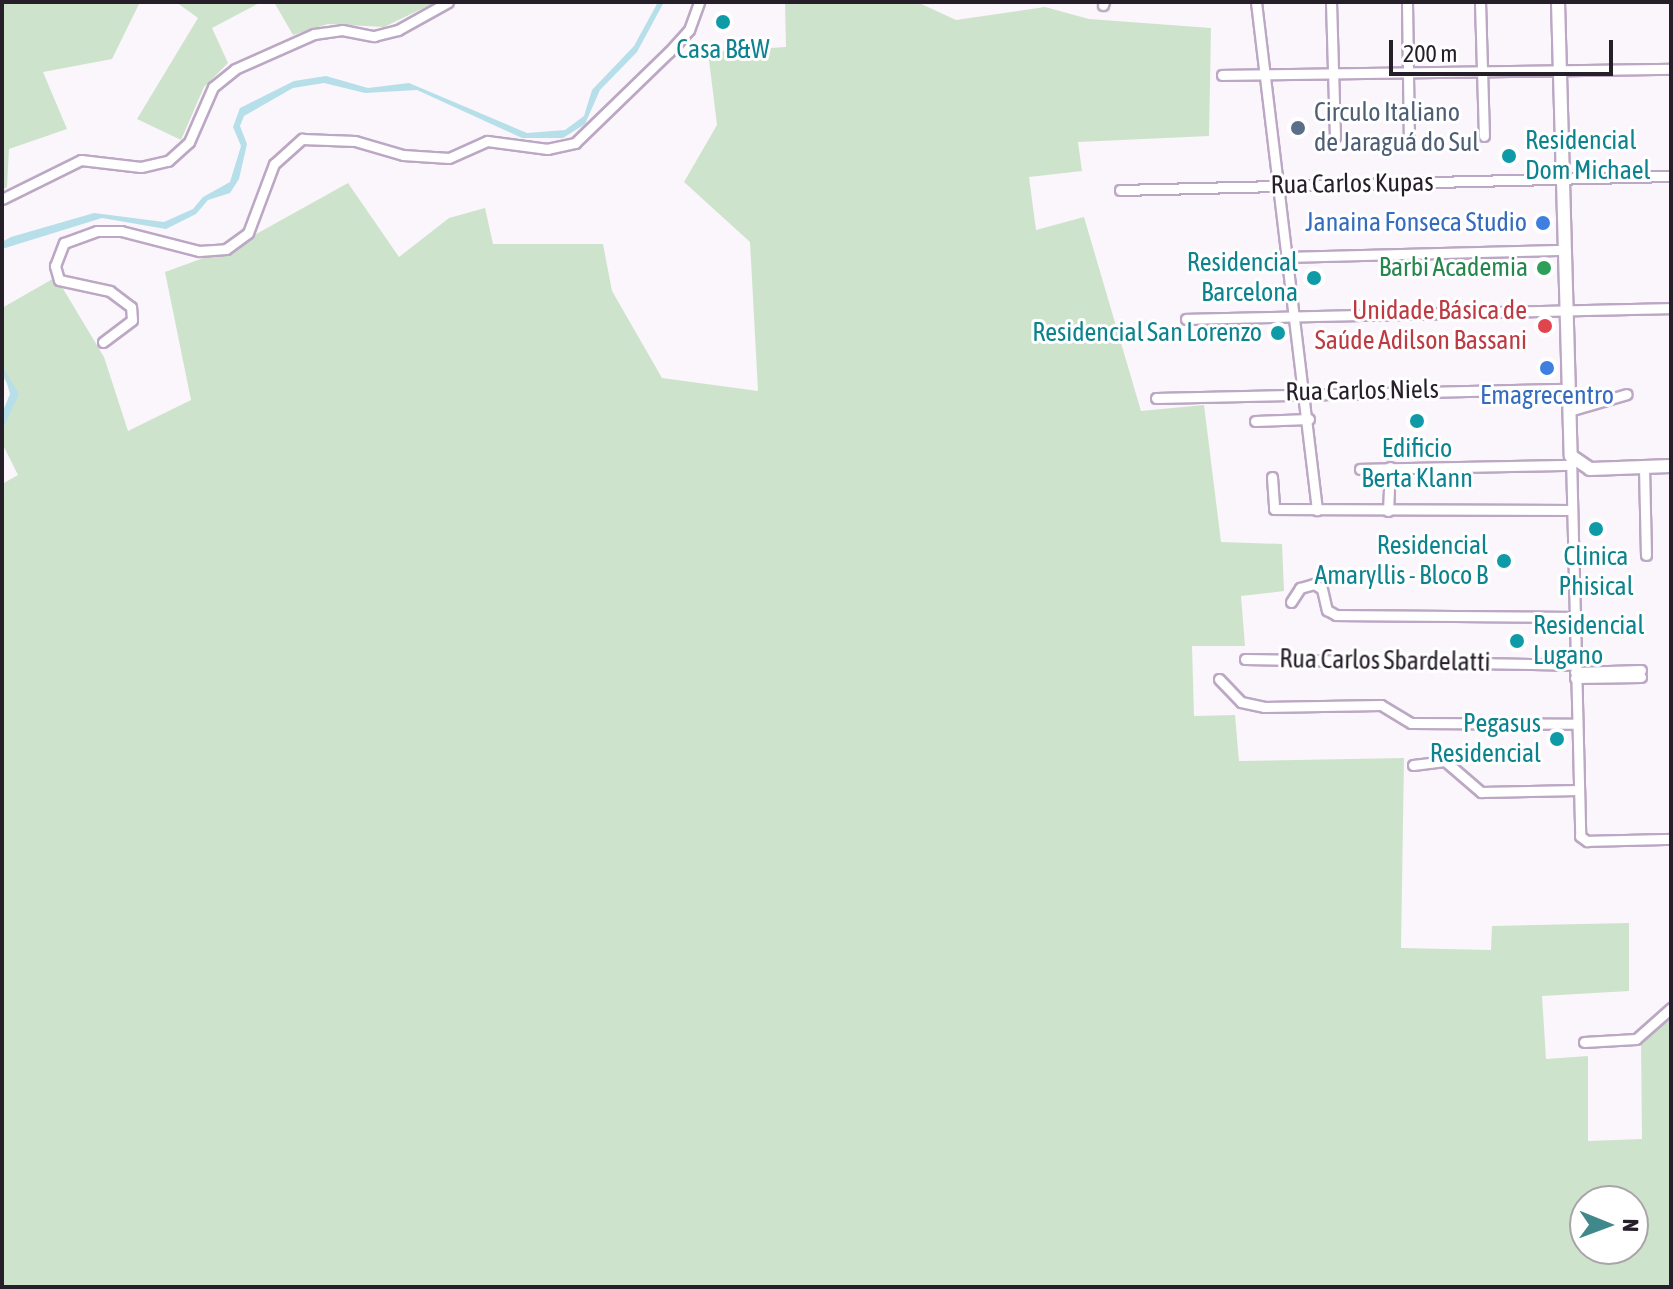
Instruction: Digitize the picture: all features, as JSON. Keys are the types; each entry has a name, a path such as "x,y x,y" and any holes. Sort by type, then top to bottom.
{"main road":[{"path":"1558,2 1564,311 1571,460 1590,469 1671,466"}],"street":[{"path":"2,199 31,180 81,160 141,167 168,161 189,142 213,87 235,69 314,34 342,30 374,36 398,30 448,2"},
{"path":"103,342 132,320 131,307 110,291 59,280 55,266 64,243 97,231 121,231 199,251 226,249 248,233 274,164 302,139 355,141 403,155 449,158 487,141 547,149 575,143 689,30 699,2"},
{"path":"1256,2 1309,419 1317,510"},
{"path":"1331,2 1335,137"},
{"path":"1407,2 1409,139"},
{"path":"1480,2 1484,136"},
{"path":"1222,75 1671,69"},
{"name":"Rua Carlos Kupas","path":"1120,190 1671,176"},
{"path":"1289,257 1563,250"},
{"path":"1186,319 1671,308"},
{"name":"Rua Carlos Niels","path":"1156,398 1305,391 1568,389"},
{"path":"1569,411 1627,394"},
{"path":"1255,421 1309,419"},
{"path":"1360,469 1571,460 1574,672 1581,839 1671,839"},
{"path":"1388,511 1390,467"},
{"path":"1644,467 1646,555"},
{"path":"1272,477 1274,509 1571,510"},
{"path":"1291,602 1300,588 1314,584 1322,589 1327,610 1336,615 1573,617"},
{"name":"Rua Carlos Sbardelatti","path":"1245,659 1641,674"},
{"path":"1219,679 1241,702 1264,707 1381,705 1411,723 1576,724"},
{"path":"1413,765 1445,761 1481,792 1578,790"},
{"path":"1584,1042 1636,1039 1671,1008"}],"green space":[{"path":"2,2 140,2 112,59 43,72 67,129 9,149 7,187 2,190"},
{"path":"176,2 261,2 212,28 228,63 204,87 181,140 137,119 198,18"},
{"path":"274,2 436,2 384,27 328,24 293,35"},
{"path":"785,2 917,2 956,20 1045,7 1089,19 1211,28 1209,136 1078,142 1082,171 1029,177 1036,230 1084,217 1141,411 1204,405 1221,542 1282,544 1284,591 1241,596 1245,646 1192,646 1194,716 1235,715 1239,761 1404,758 1401,948 1491,950 1492,926 1629,923 1629,991 1542,996 1546,1059 1588,1056 1588,1141 1642,1139 1641,1041 1671,1016 1671,1287 2,1287 2,484 18,475 2,443 2,417 8,414 13,394 2,375 2,308 56,277 104,357 128,431 191,400 165,272 231,248 348,183 399,257 449,218 485,208 493,244 603,244 612,291 662,378 758,391 750,242 684,182 717,125 708,52 786,47"}],"water":[{"path":"658,2 664,2 637,52 600,90 585,124 563,138 522,138 417,90 365,93 324,83 293,88 244,116 240,126 247,144 239,179 230,193 208,200 196,214 166,229 102,218 2,249 2,242 11,237 94,213 164,222 193,209 203,197 230,182 241,146 233,127 240,108 294,81 326,76 368,88 409,83 527,133 565,130 584,116 592,90 634,46"},
{"path":"2,366 19,394 4,426 2,413 10,394"}],"place":[{"name":"Casa B&W","path":"723,22"},
{"name":"Circulo Italiano de Jaraguá do Sul","path":"1298,128"},
{"name":"Residencial Dom Michael","path":"1509,156"},
{"name":"Janaina Fonseca Studio","path":"1543,223"},
{"name":"Barbi Academia","path":"1544,268"},
{"name":"Residencial Barcelona","path":"1314,278"},
{"name":"Unidade Básica de Saúde Adilson Bassani","path":"1545,326"},
{"name":"Residencial San Lorenzo","path":"1278,333"},
{"name":"Emagrecentro","path":"1547,368"},
{"name":"Edificio Berta Klann","path":"1417,421"},
{"name":"Clinica Phisical","path":"1596,529"},
{"name":"Residencial Amaryllis - Bloco B","path":"1504,561"},
{"name":"Residencial Lugano","path":"1517,641"},
{"name":"Pegasus Residencial","path":"1557,739"}]}
